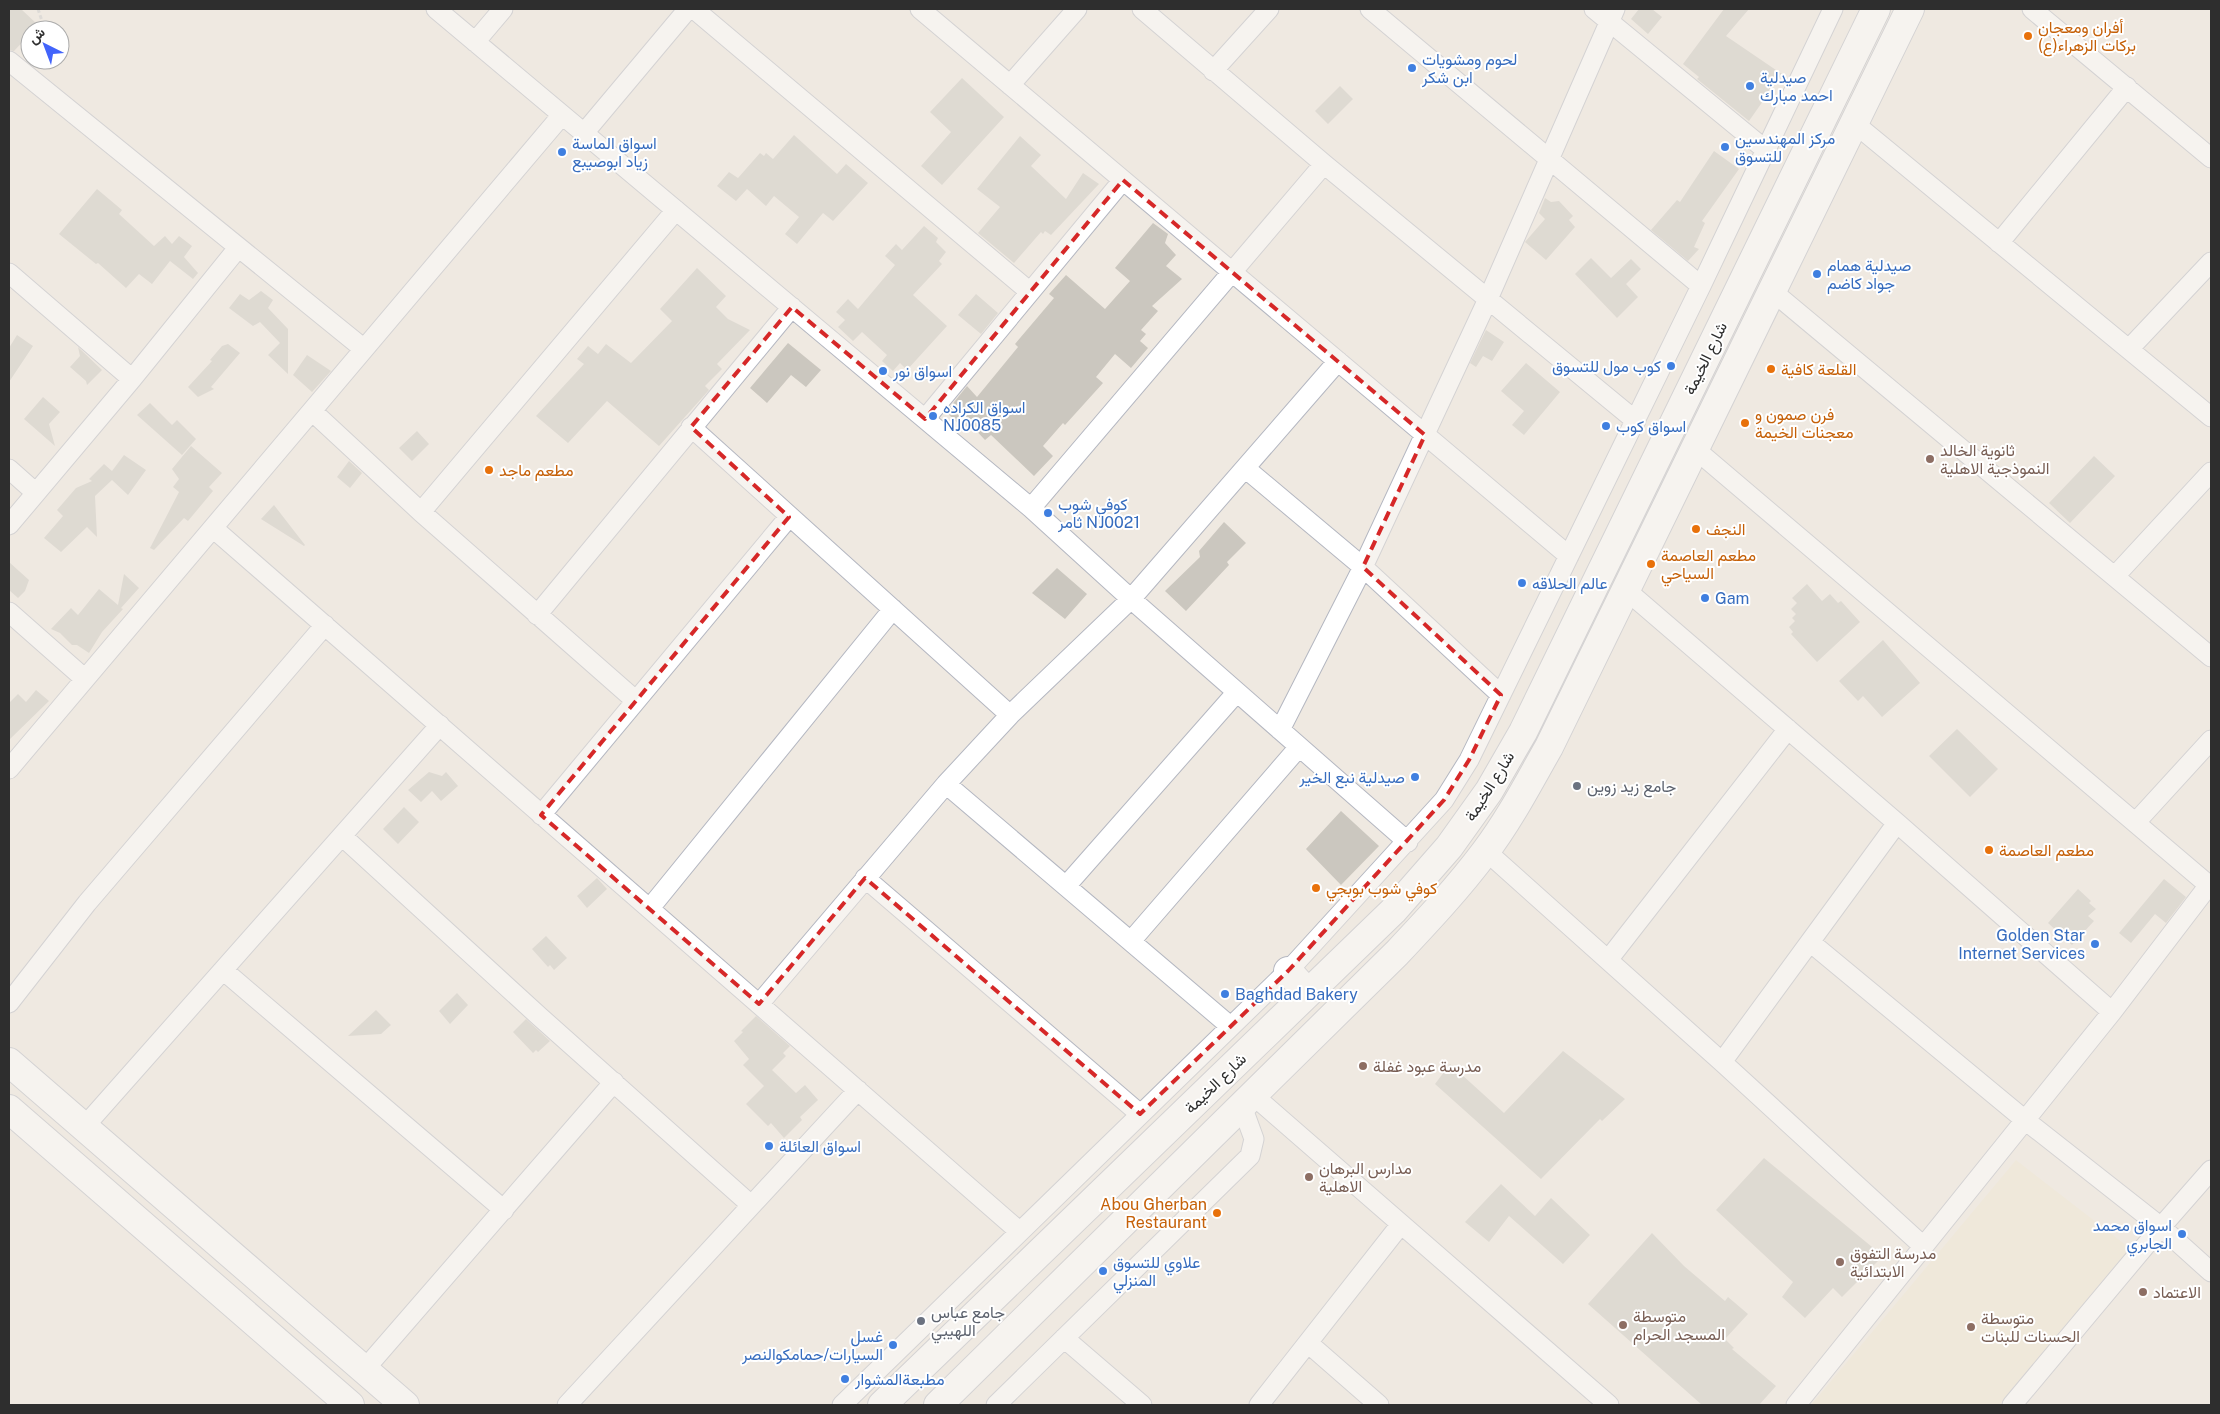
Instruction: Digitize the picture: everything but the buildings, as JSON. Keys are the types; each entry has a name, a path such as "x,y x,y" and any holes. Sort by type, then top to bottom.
{"street":[{"path":"436,9 1031,508 1131,600 1408,842"},
{"path":"475,42 503,9"},
{"path":"584,133 688,9"},
{"path":"694,9 1030,292"},
{"path":"920,9 1570,556"},
{"path":"1010,85 1077,9"},
{"path":"1142,9 1324,164 1636,421"},
{"path":"1213,71 1269,9"},
{"path":"1370,9 1702,286"},
{"path":"1594,9 1612,15 1766,151"},
{"name":"شارع الخيمة","path":"947,1402 1101,1244 1397,953 1446,902 1486,851 1514,809 1549,747 1910,9"},
{"path":"2032,9 2211,158"},
{"path":"842,1405 1288,971 1408,842 1444,800 1469,760 1702,286 1766,151 1827,12"},
{"path":"1280,730 1363,567 1425,435 1488,299 1612,15"},
{"path":"1872,16 1886,18 1890,26 1872,88"},
{"name":"شارع الخيمة","path":"882,1405 1393,911 1450,847 1489,791 1523,732 1872,16"},
{"path":"9,61 364,349"},
{"path":"1999,243 2127,87"},
{"path":"9,769 562,115"},
{"path":"1854,123 2211,417"},
{"path":"1031,508 1324,164"},
{"path":"925,419 1123,180"},
{"path":"421,512 676,210"},
{"path":"9,525 132,379 238,248"},
{"path":"2129,349 2211,262"},
{"path":"9,273 132,379"},
{"path":"1772,291 2211,657"},
{"path":"537,615 792,307"},
{"path":"759,1004 946,784 1010,715 1131,600 1338,361"},
{"path":"312,411 421,512 635,700"},
{"path":"691,427 1010,715"},
{"path":"1695,449 2210,886 2112,1012 1796,1405"},
{"path":"1246,468 1363,567 1501,695"},
{"path":"9,469 36,493"},
{"path":"2115,576 2211,472"},
{"path":"541,815 789,517"},
{"path":"213,528 1019,1231"},
{"path":"1626,590 1897,822 2112,1012"},
{"path":"650,908 892,609"},
{"path":"9,612 85,679"},
{"path":"9,1003 86,903 325,625"},
{"path":"1066,886 1237,692"},
{"path":"84,1128 440,726"},
{"path":"1608,960 1788,729"},
{"path":"2136,822 2211,740"},
{"path":"1131,941 1298,746"},
{"path":"946,784 1230,1026"},
{"path":"1722,1062 1897,822"},
{"path":"342,836 540,1017 751,1205"},
{"path":"1486,851 1722,1062 1923,1246"},
{"path":"865,878 1140,1114"},
{"path":"1810,942 2025,1120 2161,1227 2211,1272"},
{"path":"223,970 504,1210"},
{"path":"1288,971 1308,993"},
{"path":"9,1062 406,1405"},
{"path":"364,1370 614,1082"},
{"path":"567,1405 858,1090"},
{"path":"1248,1100 1401,1224 1609,1405"},
{"path":"996,1405 1250,1156 1254,1139 1248,1100"},
{"path":"9,1109 350,1405"},
{"path":"1187,1110 1180,1129 1180,1141 1188,1148 1199,1148"},
{"path":"2012,1405 2211,1170"},
{"path":"1070,1223 1089,1220 1100,1223 1106,1233 1101,1244"},
{"path":"1259,1405 1401,1224"},
{"path":"1064,1338 1142,1405"},
{"path":"1308,1343 1379,1405"}],"highlighted area":[{"path":"1123,180 1425,435 1363,567 1501,695 1469,760 1444,800 1288,971 1140,1114 865,878 759,1004 541,815 789,517 691,427 792,307 925,419"}],"shaded area":[{"name":"متوسطة الحسنات للبنات","path":"2016,1160 2131,1249 1999,1405 1811,1405"}],"place":[{"name":"أفران ومعجان بركات الزهراء(ع)","path":"2028,36"},
{"name":"لحوم ومشويات ابن شكر","path":"1412,68"},
{"name":"صيدلية احمد مبارك","path":"1750,86"},
{"name":"مركز المهندسين للتسوق","path":"1725,147"},
{"name":"اسواق الماسة زياد ابوصيبع","path":"562,152"},
{"name":"صيدلية همام جواد كاضم","path":"1817,274"},
{"name":"كوب مول للتسوق","path":"1671,366"},
{"name":"القلعة كافية","path":"1771,369"},
{"name":"اسواق نور","path":"883,371"},
{"name":"اسواق الكراده NJ0085","path":"933,416"},
{"name":"فرن صمون و معجنات الخيمة","path":"1745,423"},
{"name":"اسواق كوب","path":"1606,426"},
{"name":"ثانوية الخالد النموذجية الاهلية","path":"1930,459"},
{"name":"مطعم ماجد","path":"489,470"},
{"name":"كوفي شوب ثامر NJ0021","path":"1048,513"},
{"name":"النجف","path":"1696,529"},
{"name":"مطعم العاصمة السياحي","path":"1651,564"},
{"name":"عالم الحلاقه","path":"1522,583"},
{"name":"Gam","path":"1705,598"},
{"name":"صيدلية نبع الخير","path":"1415,777"},
{"name":"جامع زيد زوين","path":"1577,786"},
{"name":"مطعم العاصمة","path":"1989,850"},
{"name":"كوفي شوب بوبجي","path":"1316,888"},
{"name":"Golden Star Internet Services","path":"2095,944"},
{"name":"Baghdad Bakery","path":"1225,994"},
{"name":"مدرسة عبود غفلة","path":"1363,1066"},
{"name":"اسواق العائلة","path":"769,1146"},
{"name":"مدارس البرهان الاهلية","path":"1309,1177"},
{"name":"Abou Gherban Restaurant","path":"1217,1213"},
{"name":"اسواق محمد الجابري","path":"2182,1234"},
{"name":"مدرسة التفوق الابتدائية","path":"1840,1262"},
{"name":"علاوي للتسوق المنزلي","path":"1103,1271"},
{"name":"الاعتماد","path":"2143,1292"},
{"name":"جامع عباس اللهيبي","path":"921,1321"},
{"name":"متوسطة المسجد الحرام","path":"1623,1325"},
{"name":"متوسطة الحسنات للبنات","path":"1971,1327"},
{"name":"غسل السيارات/حمامكوالنصر","path":"893,1345"},
{"name":"مطبعةالمشوار","path":"845,1379"}]}
